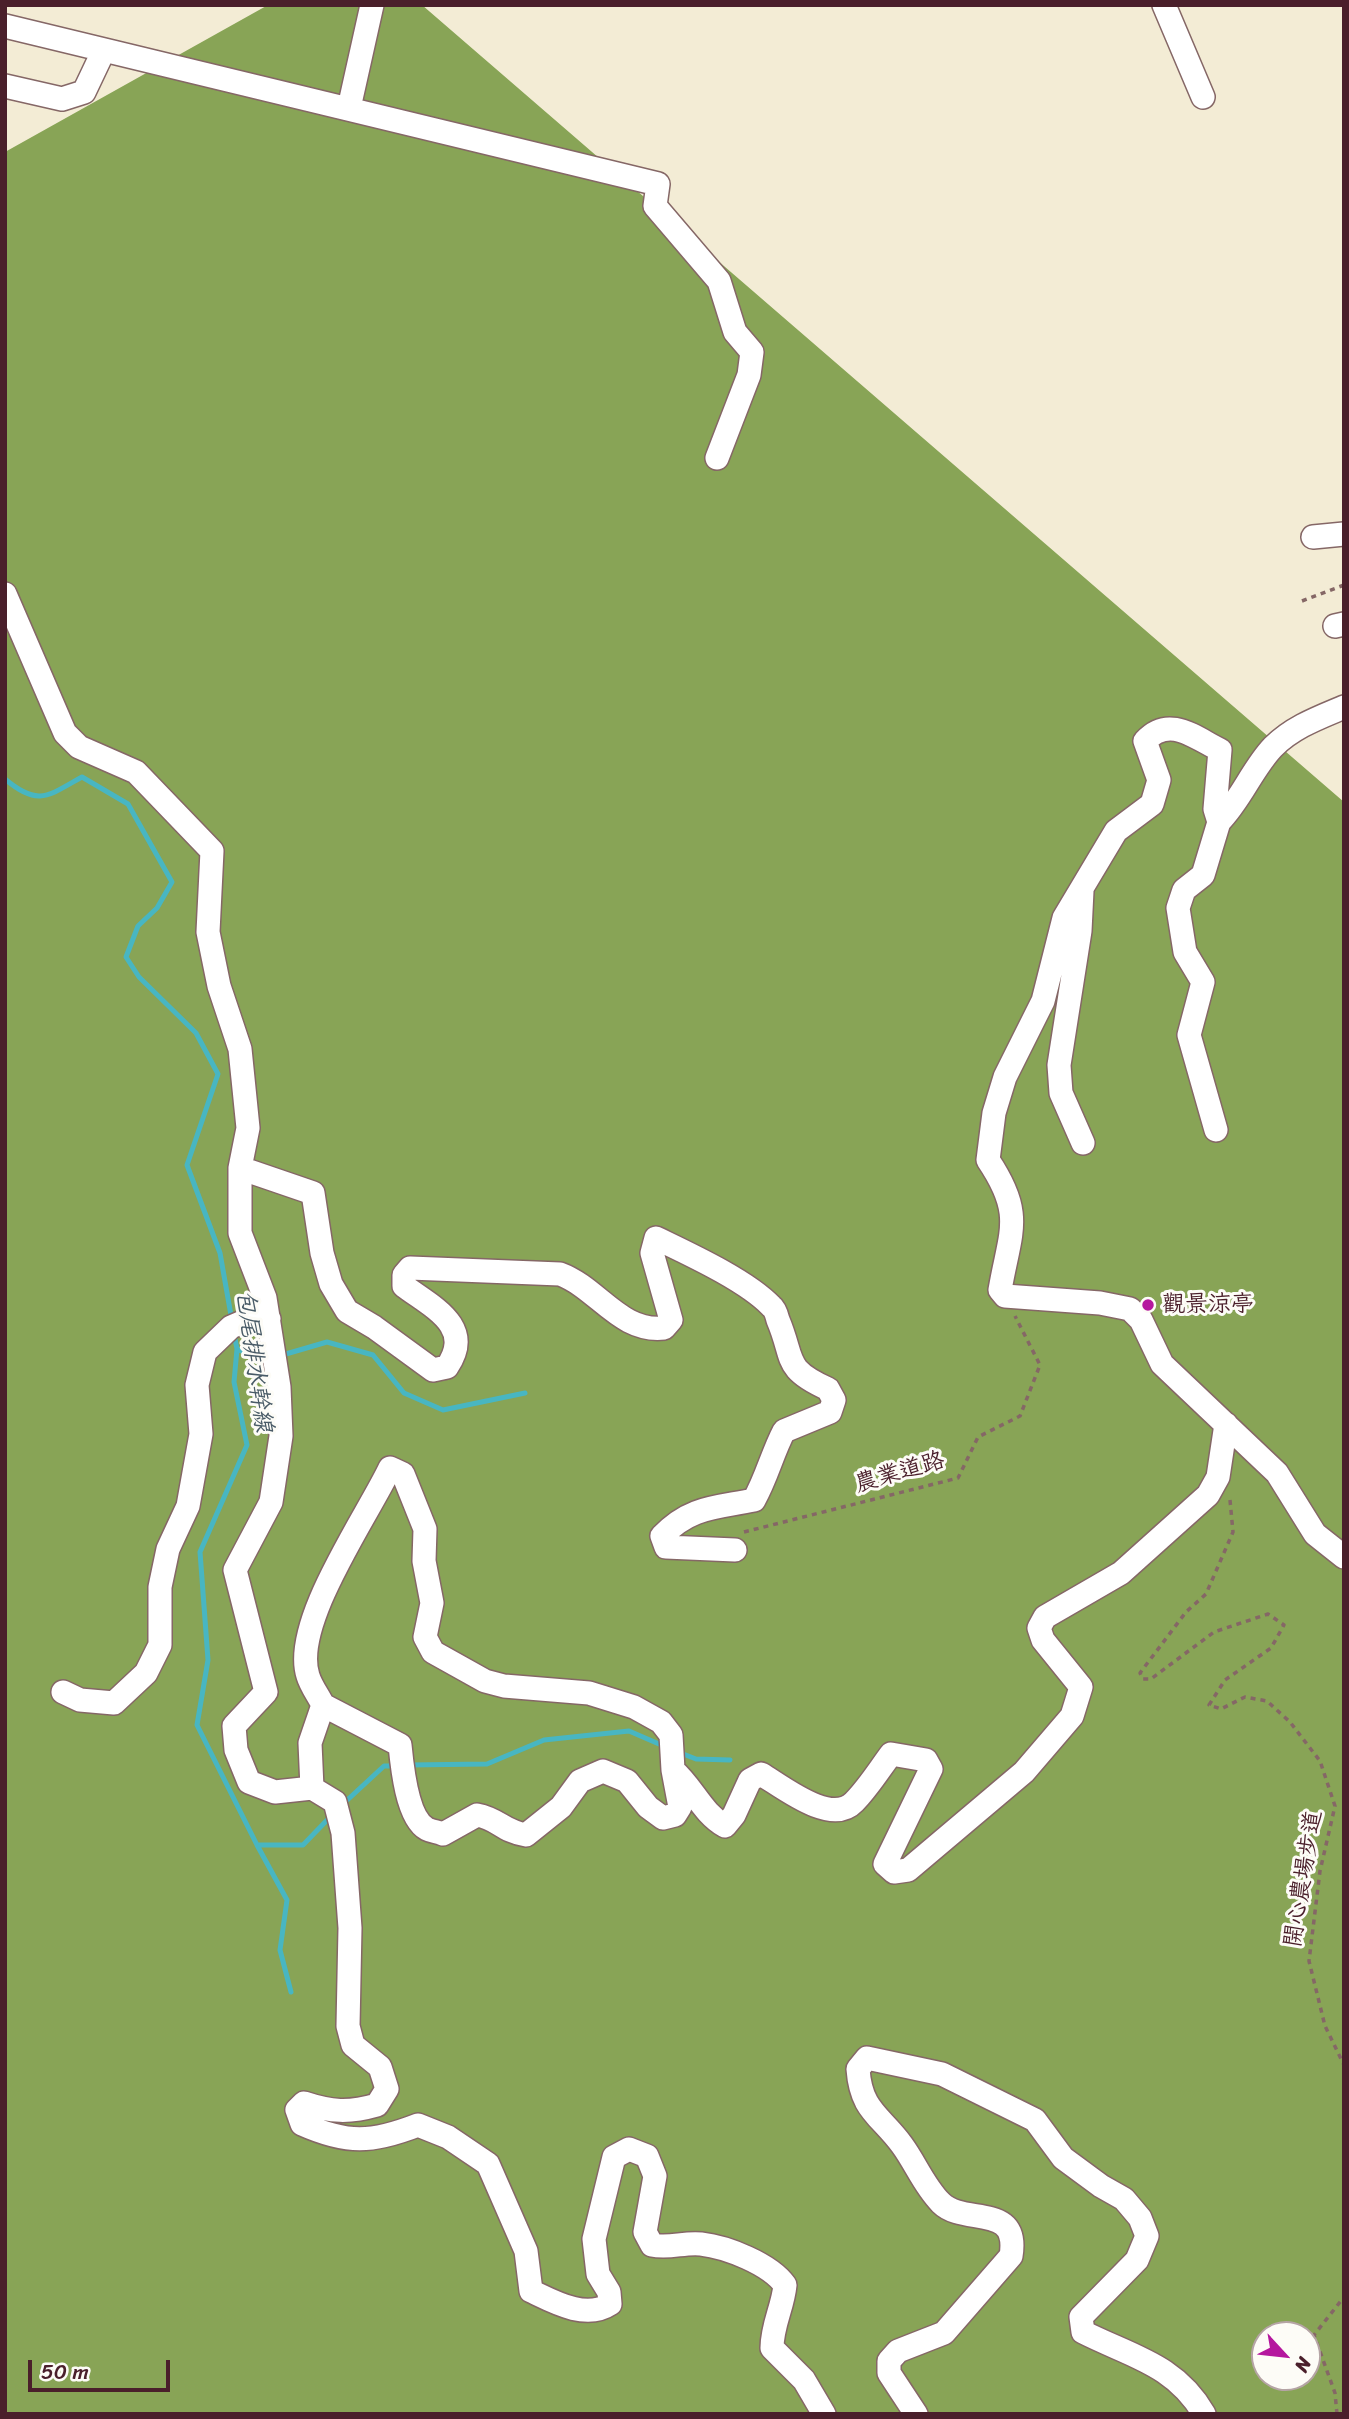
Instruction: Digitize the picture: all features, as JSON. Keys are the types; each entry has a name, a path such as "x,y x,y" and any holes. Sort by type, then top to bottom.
{"lane":[{"path":"349,108 372,5"},
{"path":"1164,5 1203,97"},
{"path":"5,26 103,52 349,108 658,184 655,206 719,281 735,332 752,352 749,374 717,458"},
{"path":"5,86 62,99 85,92 103,52"},
{"path":"1313,537 1344,534"},
{"path":"5,594 65,733 79,747 136,772 212,851 208,932 219,986 240,1049 248,1128 240,1168 240,1233 265,1298 274,1353 281,1436 271,1502 235,1570 266,1692 234,1726 236,1751 249,1782 275,1792 312,1788 335,1802 343,1833 350,1928 348,2026 353,2045 380,2067 387,2089 377,2105 354,2112 331,2112 304,2103 297,2110 302,2124 334,2138 387,2137 418,2125 448,2137 488,2164 526,2251 531,2291 564,2307 600,2311 610,2304 609,2292 598,2274 594,2239 614,2157 629,2149 647,2156 655,2176 645,2232 652,2245 666,2248 699,2244 720,2248 777,2274 785,2285 783,2301 772,2329 772,2348 804,2380 824,2414"},
{"path":"1216,1130 1189,1035 1203,982 1185,952 1178,908 1184,890 1203,876 1219,822 1236,806 1272,749 1296,728 1344,707"},
{"path":"1219,822 1215,809 1220,750 1171,728 1155,730 1145,741 1159,780 1152,804 1116,831 1064,918 1043,1001 1005,1077 994,1113 988,1160 1002,1182 1013,1208 1013,1230 1000,1290 1005,1296 1100,1303 1129,1309 1141,1320 1162,1364 1277,1472 1315,1534 1344,1557"},
{"path":"1082,888 1080,932 1059,1065 1061,1093 1083,1143"},
{"path":"240,1168 313,1193 322,1253 331,1284 346,1311 433,1370 447,1367 452,1360 456,1353 456,1336 446,1315 404,1286 404,1275 410,1268 560,1274 580,1281 621,1319 651,1329 664,1328 671,1320 652,1253 656,1238 711,1265 773,1307 785,1336 788,1359 806,1379 828,1389 834,1401 830,1412 784,1431 775,1447 767,1477 754,1500 707,1506 672,1526 662,1536 666,1547 677,1549 739,1541"},
{"path":"63,1692 80,1700 114,1703 146,1674 160,1645 160,1587 168,1549 188,1506 201,1434 197,1385 205,1352 238,1324 269,1319"},
{"path":"673,1770 685,1780 712,1818 725,1826 734,1815 750,1780 761,1774 819,1808 835,1809 852,1804 891,1754 926,1760 931,1769 885,1864 894,1872 908,1870 1024,1772 1072,1716 1082,1687 1043,1640 1039,1628 1045,1617 1121,1573 1208,1495 1219,1478 1226,1424"},
{"path":"390,1468 402,1475 425,1529 425,1561 432,1603 425,1637 433,1652 485,1681 505,1686 589,1693 634,1707 661,1722 671,1735 673,1770 680,1807 675,1815 663,1818 648,1807 627,1781 603,1771 580,1780 561,1807 526,1835 509,1832 490,1817 477,1815 443,1834 425,1828 414,1814 402,1769 400,1745 323,1705 308,1675 306,1639 333,1572 390,1468"},
{"path":"312,1788 310,1743 323,1705"},
{"path":"916,2414 889,2373 889,2361 898,2351 944,2333 1011,2256 1013,2242 1007,2229 994,2218 958,2212 942,2205 921,2178 902,2145 873,2115 860,2092 858,2069 867,2058 942,2074 1035,2120 1063,2158 1124,2199 1140,2218 1147,2236 1137,2260 1081,2317 1083,2332 1149,2359 1191,2392 1204,2414"}],"path":[{"path":"1302,601 1344,584"},
{"name":"農業道路","path":"739,1541 958,1478 978,1437 1020,1416 1040,1365 1005,1296"},
{"name":"開心農場步道","path":"1219,1478 1229,1489 1233,1532 1206,1594 1185,1612 1140,1673 1143,1679 1151,1679 1214,1632 1268,1614 1284,1625 1271,1648 1225,1680 1209,1705 1221,1709 1245,1696 1267,1701 1290,1722 1320,1761 1335,1806 1320,1871 1309,1961 1325,2026 1344,2065"},
{"path":"1337,2414 1335,2393 1314,2335 1344,2297"}],"green space":[{"path":"268,5 422,5 1344,802 1344,2414 5,2414 5,152"}],"waterway":[{"name":"包尾排水幹線","path":"5,779 26,793 43,796 82,777 128,804 172,882 157,908 138,926 126,957 139,977 196,1033 218,1074 187,1165 220,1253 232,1321"},
{"name":"包尾排水幹線","path":"234,1334 237,1349 234,1382 247,1445 200,1552 208,1660 197,1725 257,1845 303,1845 331,1816"},
{"path":"279,1356 327,1342 373,1355 404,1393 443,1410 525,1393"},
{"path":"237,1349 263,1361 270,1359"},
{"name":"包尾排水幹線","path":"408,1765 487,1764 544,1740 629,1731 666,1747"},
{"name":"包尾排水幹線","path":"678,1752 696,1759 730,1760"},
{"name":"包尾排水幹線","path":"343,1804 384,1766 398,1766"},
{"path":"257,1845 287,1900 280,1950 291,1992"}],"place":[{"name":"觀景涼亭","path":"1148,1305"}]}
